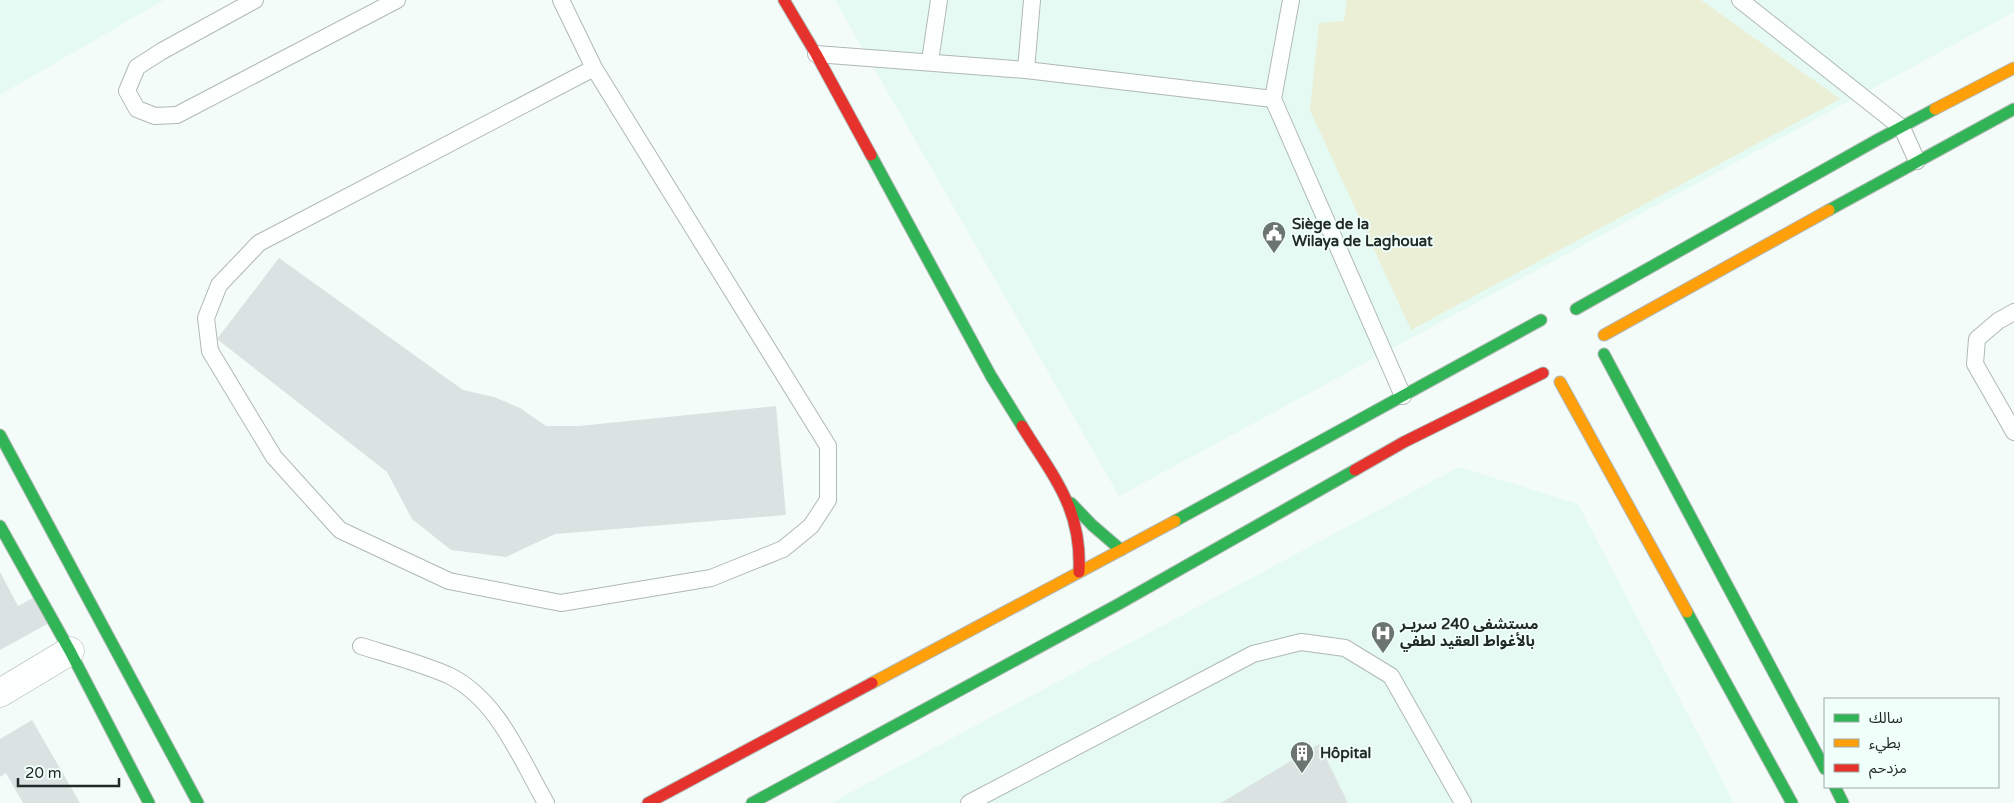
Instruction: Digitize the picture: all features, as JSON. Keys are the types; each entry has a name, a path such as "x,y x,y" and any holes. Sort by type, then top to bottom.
{"street":[{"path":"784,0 816,54 991,376 1067,498 1073,512 1080,541 1079,572"},
{"path":"1576,310 1902,128 2014,68"},
{"path":"1604,335 2014,109"},
{"path":"1563,308 1588,314"},
{"path":"648,803 1121,550 1551,313"},
{"path":"1532,340 1533,333 1541,320"},
{"path":"1598,323 1604,335 1604,354 1824,767"},
{"path":"1596,369 1604,354"},
{"path":"1534,361 1543,373 1566,382 1792,803"},
{"path":"752,803 1118,605 1404,442 1543,373"},
{"path":"3,447 198,803"},
{"path":"1067,498 1092,525 1121,550"},
{"path":"0,526 70,651 149,803"},
{"path":"0,693 70,651"},
{"path":"1835,788 1843,803"}],"lane":[{"path":"255,0 162,51 137,67 127,91 138,109 155,116 177,115 397,0"},
{"path":"560,0 594,68 828,446 828,500 812,526 784,549 711,578 561,603 449,581 340,530 274,457 210,351 206,318 219,285 259,243 594,68"},
{"path":"930,61 939,0"},
{"path":"1026,70 1032,0"},
{"path":"1291,0 1273,99 1403,396"},
{"path":"1740,0 1902,128 1917,161"},
{"path":"816,54 930,61 1026,70 1273,99"},
{"path":"2014,312 1998,321 1977,339 1975,364 2014,432"},
{"path":"969,803 1253,654 1301,642 1344,648 1390,676 1462,803"},
{"path":"361,646 428,667 450,676 470,689 488,705 502,724 546,803"}],"shaded area":[{"path":"0,0 164,0 0,95"},
{"name":"Siège de la Wilaya de Laghouat","path":"835,0 2014,0 2014,12 1119,496"},
{"path":"1347,0 1701,0 1840,99 1411,330 1310,110 1319,23 1344,21"},
{"name":"مستشفى 240 سريـر بالأغواط العقيد لطفي","path":"1459,467 1578,504 1734,803 831,803"}],"building":[{"path":"279,258 463,390 494,397 520,408 546,426 579,426 776,406 786,515 555,534 506,557 451,550 412,519 387,472 217,339"},
{"path":"0,572 18,606 35,597 49,623 0,650"},
{"path":"32,720 80,803 23,803 6,773 0,777 0,739"},
{"name":"Hôpital","path":"1319,744 1348,803 1221,803"}],"traffic: fast":[{"path":"1576,309 1935,109"},
{"path":"1829,210 2014,109"},
{"path":"871,155 991,376 1022,426"},
{"path":"1175,521 1541,320"},
{"path":"1604,354 1824,767"},
{"path":"0,435 198,803"},
{"path":"752,803 1117,605 1355,470"},
{"path":"1071,503 1092,525 1121,550"},
{"path":"0,526 70,651 149,803"},
{"path":"1687,612 1792,803"},
{"path":"1836,788 1843,803"}],"traffic: slow":[{"path":"1935,109 2014,68"},
{"path":"1604,335 1829,210"},
{"path":"1560,382 1687,612"},
{"path":"872,683 1175,521"}],"traffic: jam":[{"path":"784,0 871,155"},
{"path":"1355,470 1404,442 1543,373"},
{"path":"1022,426 1055,478 1071,511 1079,549 1079,572"},
{"path":"648,803 872,683"}],"place":[{"name":"Siège de la Wilaya de Laghouat","path":"1274,254"},
{"name":"مستشفى 240 سريـر بالأغواط العقيد لطفي","path":"1383,654"},
{"name":"Hôpital","path":"1302,774"}]}
